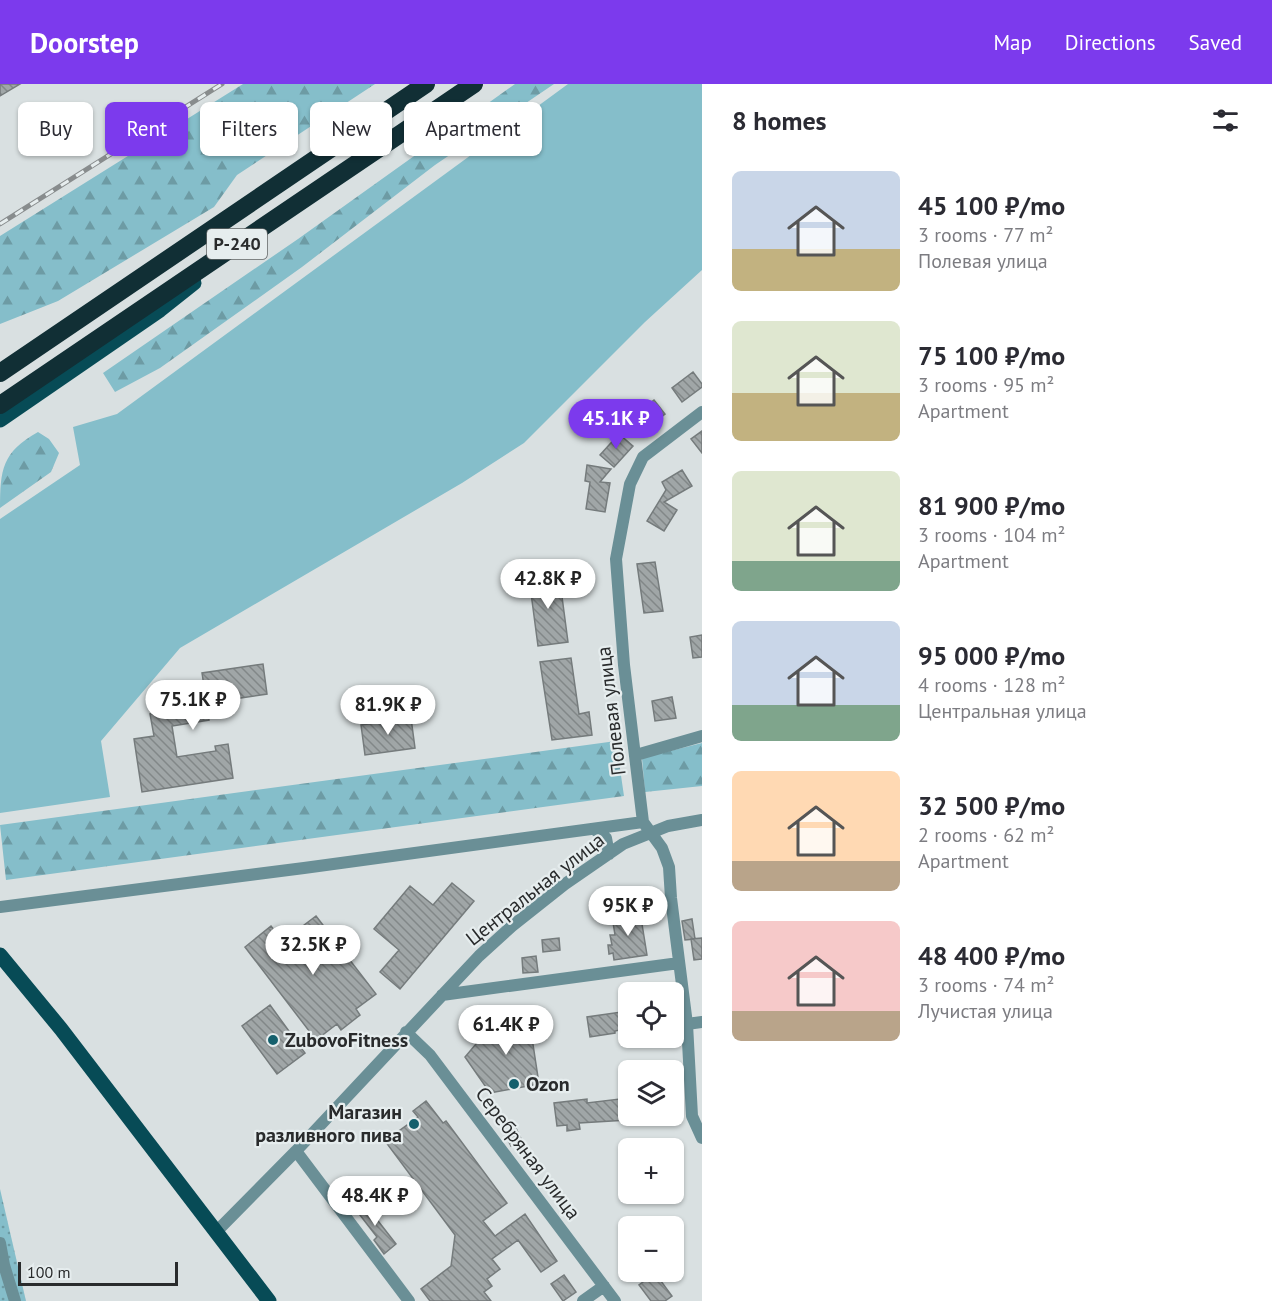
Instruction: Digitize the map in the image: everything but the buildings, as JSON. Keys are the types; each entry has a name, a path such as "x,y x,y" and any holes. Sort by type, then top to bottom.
{"highway":[{"name":"Р-240","path":"0,373 426,84"},
{"name":"Р-240","path":"0,405 474,84"}],"main road":[{"path":"0,420 160,310 273,220"},
{"path":"0,942 5,960 61,1029 269,1301"}],"street":[{"name":"Полевая улица","path":"646,827 624,665 616,560 630,484 643,457 702,412"},
{"path":"636,755 692,737 702,736"},
{"name":"Центральная улица","path":"216,1233 479,956 512,926 565,884 646,827 702,820"},
{"path":"0,907 594,829 646,827 662,848 669,867 687,1024 692,1116 702,1137"},
{"path":"594,829 606,838 609,854"},
{"path":"442,995 679,963"},
{"path":"687,1024 702,1022"},
{"name":"Серебряная улица","path":"406,1032 430,1055 615,1301"},
{"path":"296,1151 409,1301"},
{"path":"0,1243 2,1266 15,1301"},
{"path":"583,1301 604,1286"}],"green space":[{"path":"243,84 375,84 348,102 310,102 310,127 298,135 298,102 214,102"},
{"path":"515,84 554,84 528,102 490,102"},
{"path":"568,84 702,84 702,270 645,322 524,443 462,483 180,648 101,741 110,797 0,813 0,519 80,465 73,427 117,414 470,156 542,156 542,103"},
{"path":"200,111 200,156 266,156 237,175 214,207 58,301 0,324 0,236 128,156 188,156 188,118"},
{"path":"414,156 448,156 302,267 160,368 115,392 103,373"},
{"path":"38,432 49,439 59,453 51,472 0,508 1,483 10,455 26,439"},
{"path":"616,741 624,796 6,880 0,825"},
{"path":"702,743 702,786 645,792 642,758"},
{"path":"0,1189 26,1301 0,1301"}],"railway":[{"path":"0,224 222,84"}],"place":[{"name":"ZubovoFitness","path":"273,1040"},
{"name":"Ozon","path":"514,1084"},
{"name":"Магазин разливного пива","path":"414,1124"}]}
